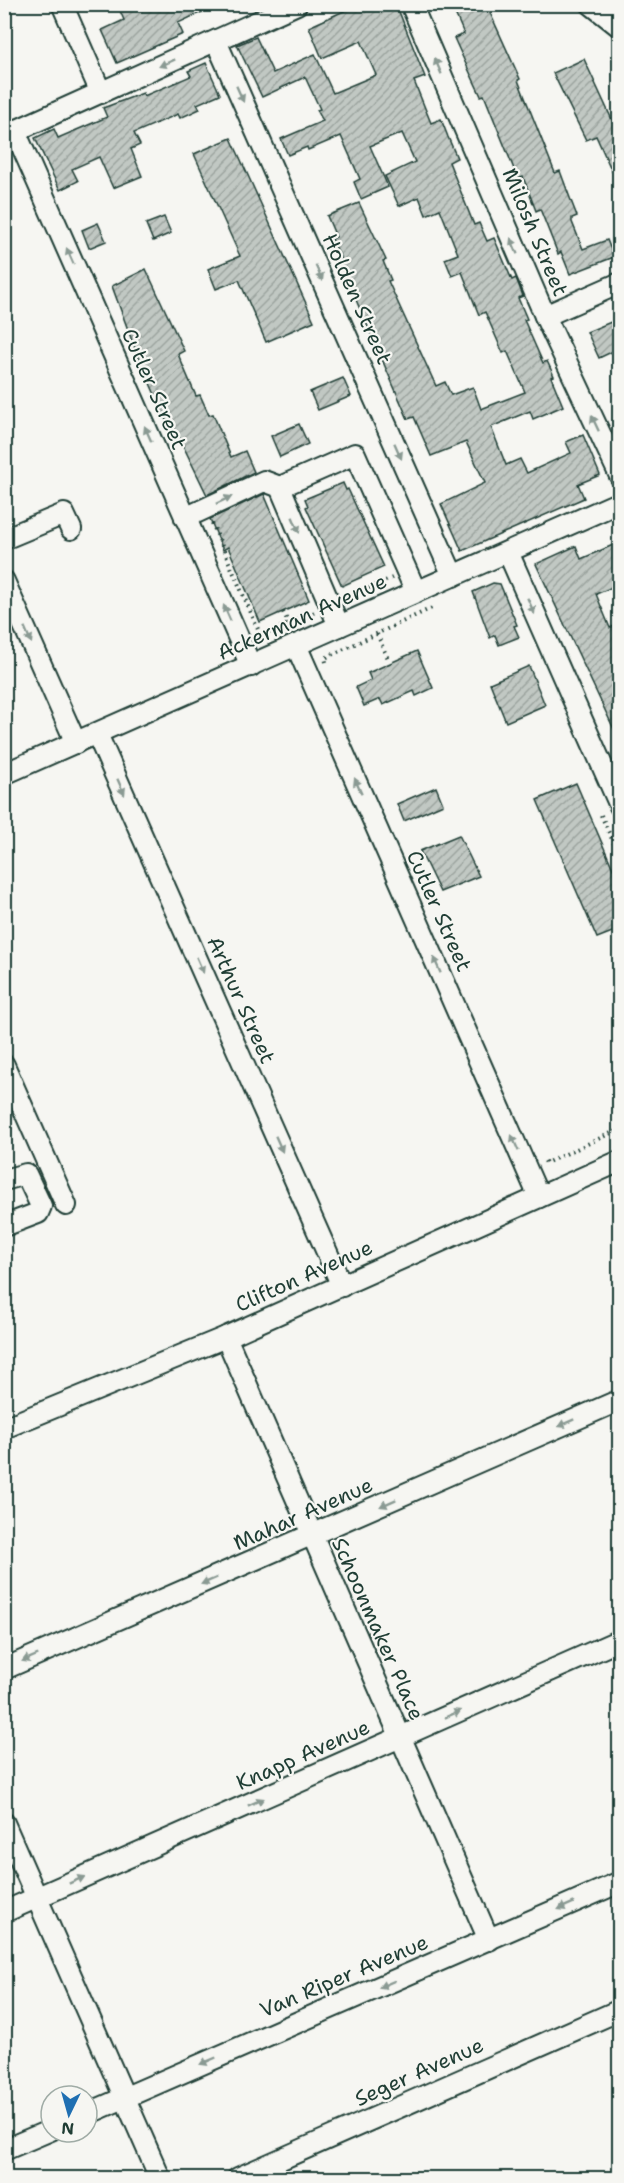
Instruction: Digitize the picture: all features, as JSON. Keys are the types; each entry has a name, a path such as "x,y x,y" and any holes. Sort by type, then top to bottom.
{"street":[{"path":"62,4 100,93"},
{"path":"10,134 297,4"},
{"name":"Milosh Street","path":"411,4 545,316 620,476"},
{"path":"591,4 615,20"},
{"name":"Holden Street","path":"216,41 453,576"},
{"name":"Cutler Street","path":"10,134 251,666"},
{"path":"545,316 620,283"},
{"path":"185,518 264,481 280,487 355,454 416,592"},
{"path":"280,487 339,626"},
{"name":"Ackerman Avenue","path":"4,774 620,502"},
{"path":"4,539 64,514 71,530"},
{"path":"508,552 620,806"},
{"path":"4,581 76,743"},
{"name":"Cutler Street","path":"296,645 539,1197"},
{"name":"Arthur Street","path":"97,734 342,1286"},
{"path":"4,1065 66,1205"},
{"name":"Clifton Avenue","path":"4,1428 226,1337 620,1161"},
{"path":"4,1180 26,1174 41,1206 38,1213 4,1226"},
{"name":"Schoonmaker Place","path":"226,1337 489,1940"},
{"name":"Mahar Avenue","path":"4,1669 312,1537 620,1400"},
{"name":"Knapp Avenue","path":"4,1912 620,1641"},
{"path":"4,1823 160,2178"},
{"name":"Van Riper Avenue","path":"99,2108 620,1882"},
{"name":"Seger Avenue","path":"238,2178 620,2010"},
{"path":"4,2150 39,2135"}],"path":[{"path":"205,509 261,636 406,570"},
{"path":"330,669 325,658 442,604"},
{"path":"284,612 289,624"},
{"path":"377,634 389,661"},
{"path":"597,804 620,857"},
{"path":"541,1152 546,1163 620,1129"}],"building":[{"path":"117,4 219,4 178,23 183,34 117,63 102,30 124,20"},
{"path":"344,4 396,4 425,77 414,81 431,123 441,119 457,158 449,162 474,225 479,223 487,241 494,238 512,280 516,278 523,296 518,298 527,319 524,320 543,363 547,361 554,376 551,377 563,406 533,419 530,411 491,427 506,465 520,459 527,473 571,453 566,442 583,435 600,475 578,484 584,498 462,551 441,504 485,483 466,442 431,456 414,417 408,419 339,261 341,259 332,239 336,237 327,216 359,203 386,260 383,261 391,280 388,281 436,386 445,382 451,395 473,387 481,409 525,392 507,351 503,353 485,312 479,315 462,272 452,276 445,259 458,254 440,209 426,215 419,197 399,206 385,176 415,162 402,133 370,146 388,187 361,199 354,182 360,179 341,136 308,150 307,147 288,155 281,139 323,121 305,77 262,97 237,45 256,37 273,73 315,54 333,93 376,75 361,41 322,58 309,27 346,10"},
{"path":"451,4 486,4 520,79 518,80 555,173 560,171 577,216 572,218 572,222 583,249 607,240 614,257 570,274 561,252 558,254 540,209 536,211 523,177 518,179 484,95 481,96 454,38 464,34"},
{"path":"584,59 620,137 620,189 596,136 586,140 553,73"},
{"path":"206,63 220,94 197,104 200,109 180,118 178,114 134,133 140,145 131,149 142,176 113,188 99,157 72,169 78,181 60,190 35,138 54,129 58,138 107,117 103,108 143,93 144,96 191,76 188,71"},
{"path":"231,138 314,321 266,342 239,280 216,289 208,269 240,256 194,154"},
{"path":"164,217 171,233 153,241 146,224"},
{"path":"98,223 106,241 89,248 82,230"},
{"path":"146,269 184,351 178,354 196,396 200,395 209,415 213,414 231,457 245,451 254,472 207,495 174,427 170,429 135,349 112,286"},
{"path":"611,322 620,341 620,348 599,358 587,332"},
{"path":"343,378 351,396 318,410 310,392"},
{"path":"299,424 308,444 280,457 271,436"},
{"path":"343,483 346,490 348,489 384,567 342,586 306,507 308,506 305,499"},
{"path":"264,494 309,600 260,622 228,547 223,550 210,519"},
{"path":"620,542 620,584 596,594 610,628 616,625 620,634 620,742 536,564 576,546 581,559"},
{"path":"493,583 500,584 517,625 514,626 519,637 499,645 495,635 490,638 473,592"},
{"path":"417,651 433,688 416,696 414,691 383,705 380,699 364,706 356,687 371,680 368,673"},
{"path":"529,666 545,705 506,722 490,683"},
{"path":"576,783 620,885 620,929 597,938 537,800"},
{"path":"436,787 443,804 404,821 397,804"},
{"path":"459,835 479,876 440,892 420,851"}]}
